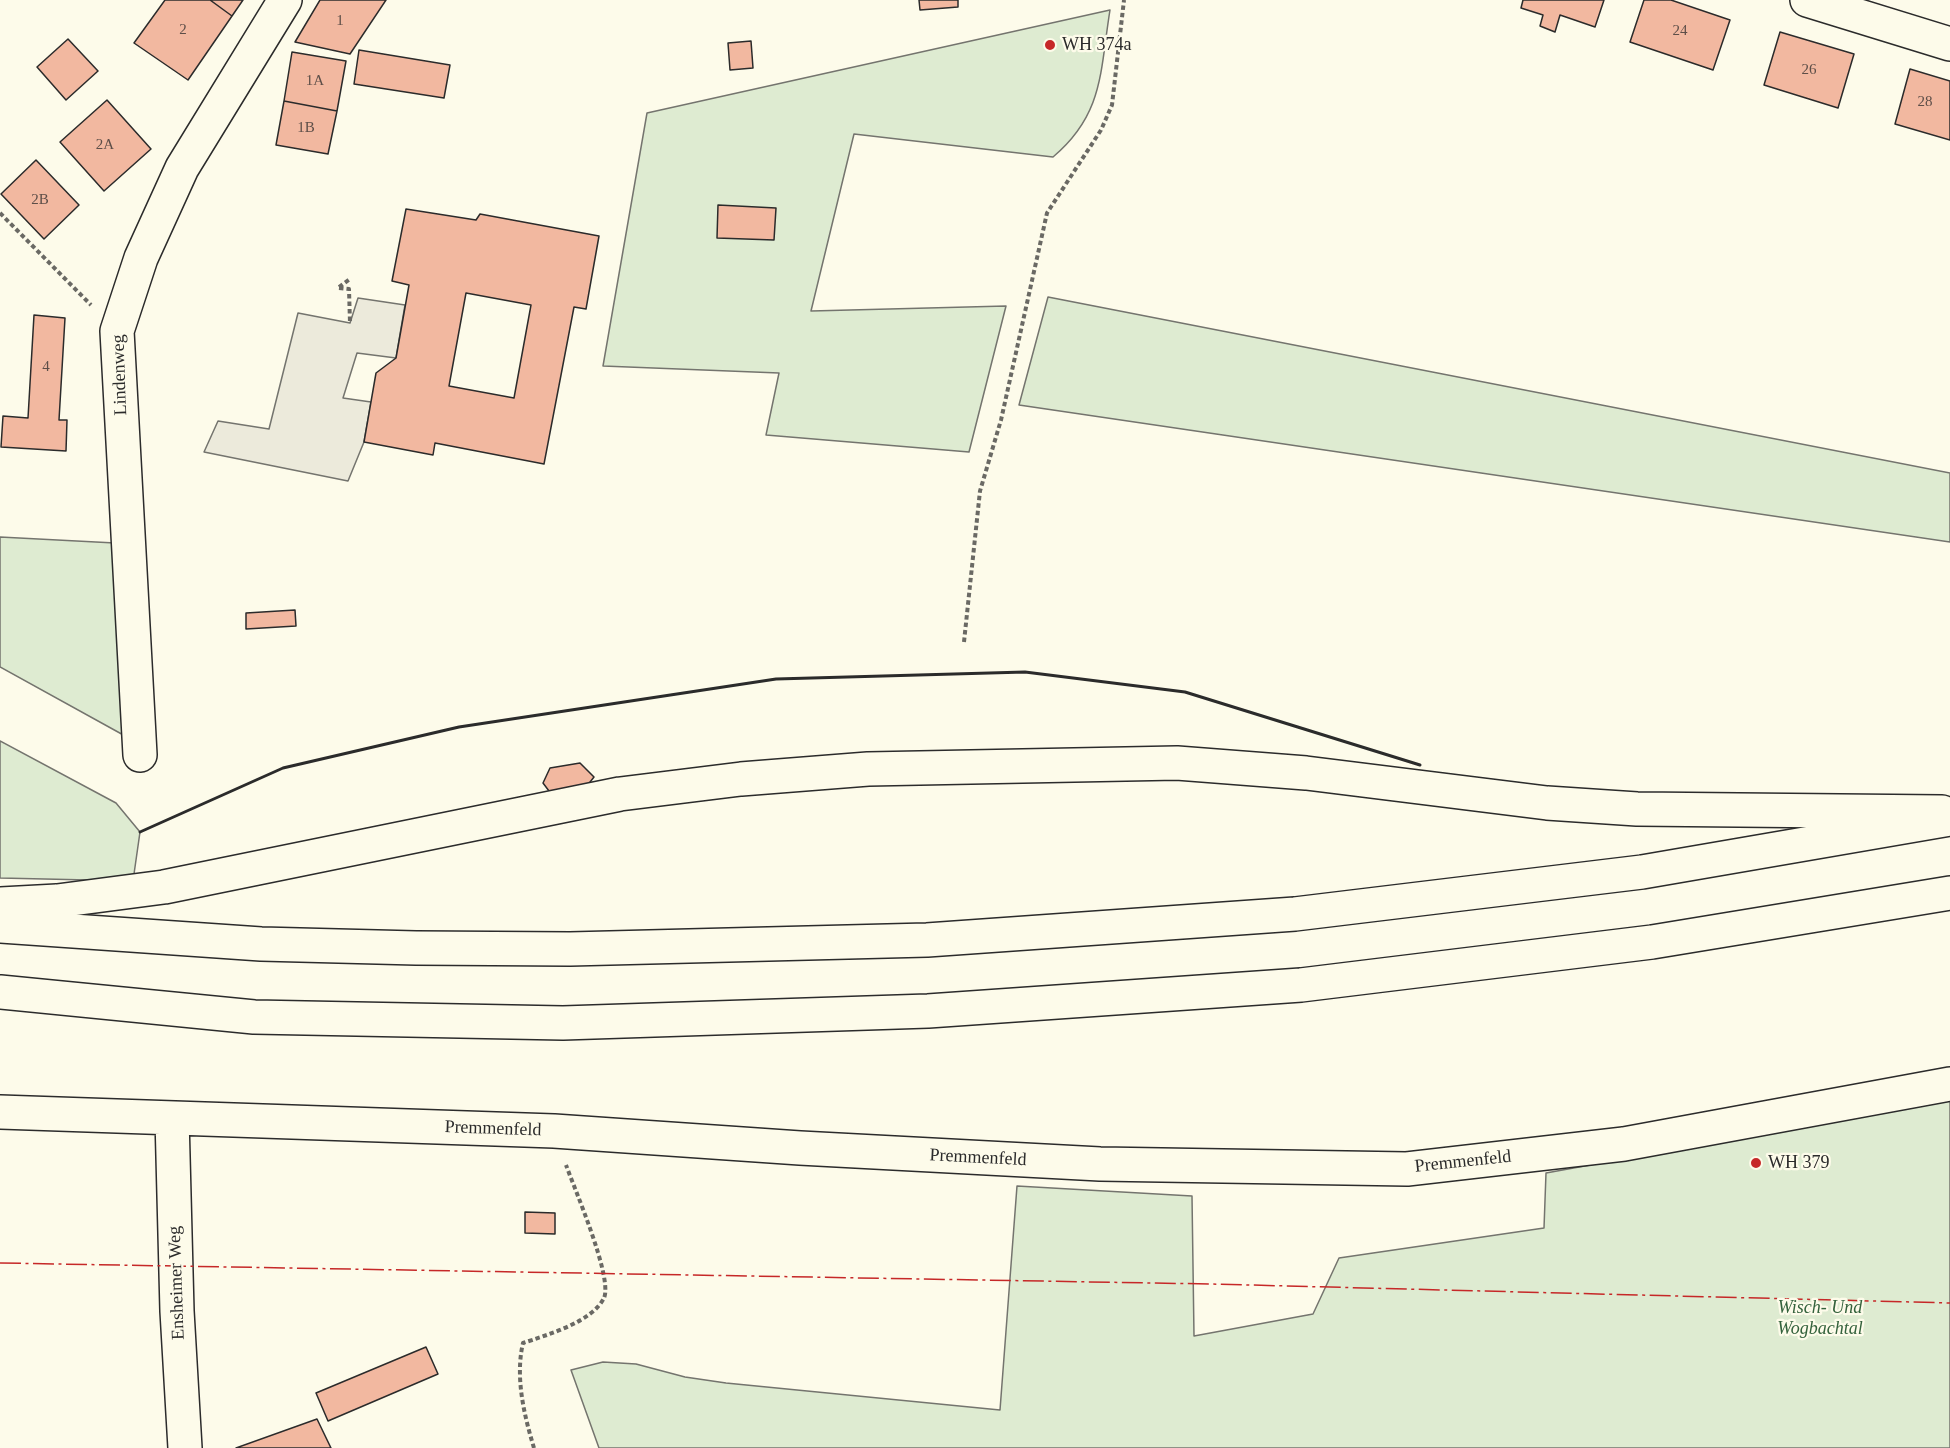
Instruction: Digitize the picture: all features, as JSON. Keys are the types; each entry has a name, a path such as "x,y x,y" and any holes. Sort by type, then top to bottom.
{"main road":[{"name":"Lindenweg","path":"140,755 117,331 141,258 182,168 285,0"},
{"path":"1807,0 1950,44"},
{"path":"0,904 57,901 164,887 620,794 741,779 868,769 1177,763 1306,773 1547,803 1637,810 1950,812"},
{"path":"0,926 261,944 416,948 570,950 927,940 1318,911 1642,872 1950,819"},
{"path":"0,992 254,1017 563,1023 928,1011 1301,985 1652,942 1950,893"},
{"name":"Premmenfeld","path":"0,1112 554,1131 800,1148 1100,1164 1407,1169 1624,1144 1950,1084"},
{"name":"Ensheimer Weg","path":"172,1118 177,1311 185,1448"}],"path":[{"path":"964,642 980,491 1001,420 1047,213 1101,130 1112,105 1124,0"},
{"path":"0,213 117,331"},
{"path":"350,279 339,288 349,290 350,323"},
{"path":"534,1448 526,1423 519,1362 524,1343 576,1323 603,1299 607,1278 554,1131"}],"green space":[{"path":"1110,10 1101,72 1091,108 1070,141 1053,157 854,134 811,311 1006,306 969,452 766,435 779,373 603,366 647,113"},
{"path":"1048,297 1950,473 1950,542 1019,405"},
{"path":"0,537 115,543 127,737 0,667"},
{"path":"0,741 116,803 140,832 133,881 0,878"},
{"name":"Wisch- Und Wogbachtal","path":"1950,1100 1950,1448 599,1448 571,1370 603,1362 636,1364 685,1377 726,1383 1000,1410 1017,1186 1192,1196 1194,1336 1313,1314 1339,1258 1544,1228 1546,1173"}],"shaded area":[{"path":"358,298 405,305 396,358 357,353 343,398 371,402 364,442 348,481 204,452 218,421 269,429 298,313 350,323"}],"building":[{"path":"165,0 210,0 232,16 188,80 134,43"},
{"path":"210,0 243,0 232,16"},
{"path":"320,0 386,0 350,54 295,42"},
{"path":"919,0 958,0 958,7 920,10"},
{"path":"1523,0 1604,0 1595,27 1560,15 1555,32 1540,26 1543,15 1521,8"},
{"path":"1644,0 1671,0 1730,20 1713,70 1630,42"},
{"path":"1780,32 1854,54 1838,108 1764,85"},
{"path":"68,39 98,71 66,100 37,67"},
{"path":"751,41 753,68 730,70 728,43"},
{"path":"359,50 450,65 444,98 354,84"},
{"path":"292,52 346,61 337,111 284,101"},
{"path":"1910,69 1950,81 1950,140 1895,124"},
{"path":"107,100 151,149 104,191 60,142"},
{"path":"284,101 337,111 328,154 276,145"},
{"path":"36,160 79,205 44,239 1,194"},
{"path":"718,205 776,208 774,240 717,238"},
{"path":"406,209 476,220 480,214 599,236 586,309 574,307 544,464 435,443 433,455 364,442 376,373 396,358 409,285 392,281","holes":["466,293 531,305 514,398 449,386"]},
{"path":"34,315 65,318 59,420 67,420 66,451 1,447 3,416 28,418"},
{"path":"295,610 296,626 246,629 246,613"},
{"path":"580,763 594,777 583,791 552,795 543,783 550,768"},
{"path":"525,1212 555,1213 555,1234 525,1233"},
{"path":"426,1347 438,1374 328,1421 316,1393"},
{"path":"317,1419 331,1448 236,1448"}],"wall":[{"path":"140,832 283,768 459,727 776,679 1025,672 1185,692 1420,765"}],"power":[{"path":"0,1263 1210,1284 1950,1303"}],"place":[{"name":"WH 374a","path":"1050,45"},
{"name":"WH 379","path":"1756,1163"}]}
